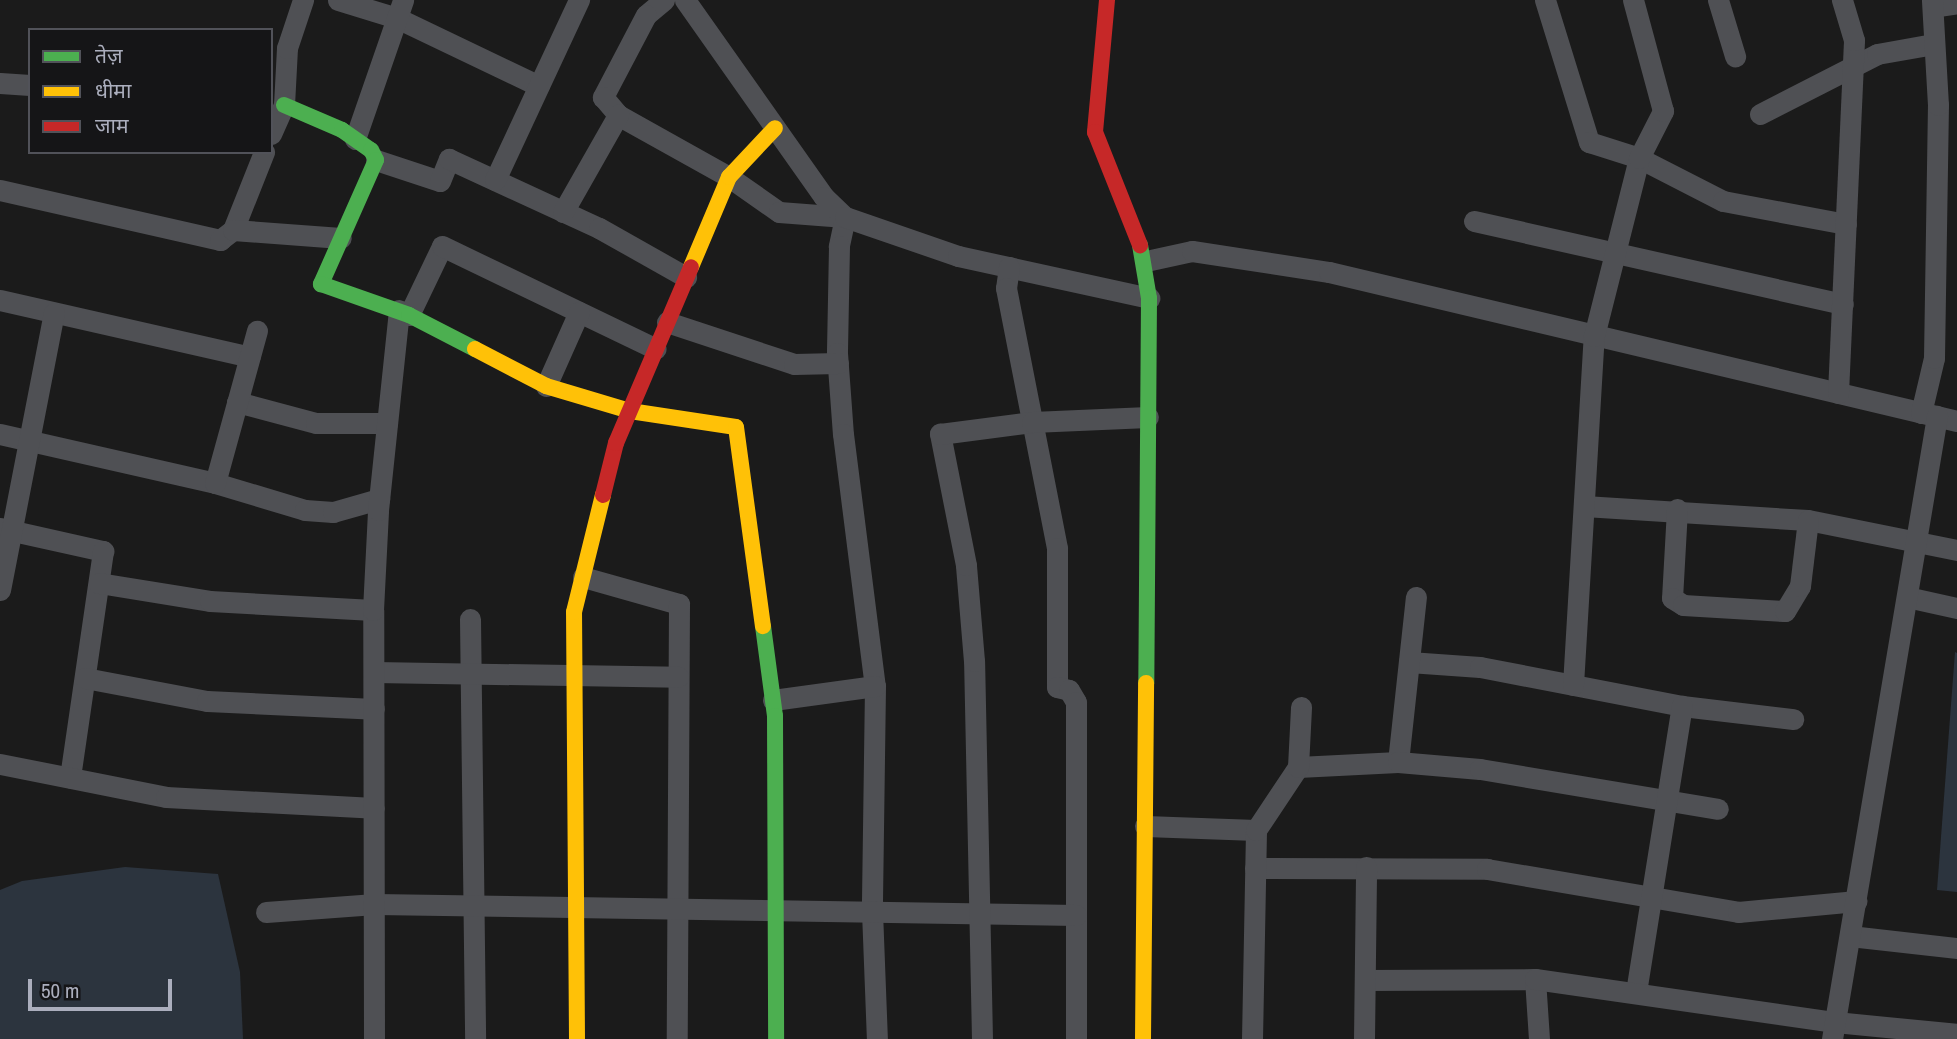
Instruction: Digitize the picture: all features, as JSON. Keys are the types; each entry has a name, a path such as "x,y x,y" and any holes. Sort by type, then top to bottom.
{"street":[{"path":"273,130 284,105 287,48 303,0"},
{"path":"338,0 400,9 539,86"},
{"path":"495,180 579,0"},
{"path":"664,0 646,15 603,97 618,115 729,177 779,212 845,217 958,256 1149,298"},
{"path":"685,0 824,197 845,217"},
{"path":"1107,0 1095,132 1146,261 1149,298 1143,1039"},
{"path":"1545,0 1589,142 1639,158 1723,201 1846,225"},
{"path":"1573,685 1594,336 1639,158 1663,111 1633,0"},
{"path":"1718,0 1735,56"},
{"path":"1838,393 1854,40 1842,0"},
{"path":"1834,1030 1938,417 1934,358 1938,105 1932,3 1957,3"},
{"path":"355,139 400,9"},
{"path":"1760,114 1877,54 1934,44"},
{"path":"0,83 28,85"},
{"path":"284,105 355,139 371,150 376,160 440,181 449,159 564,212 687,277"},
{"path":"564,212 618,115"},
{"path":"577,1039 574,612 616,443 629,411 729,177 775,128"},
{"path":"0,190 220,240 233,230 272,154"},
{"path":"376,160 321,284 404,313 546,386 629,411 736,427 773,700 776,1039"},
{"path":"845,217 839,246 838,363 875,686 872,911 877,1039"},
{"path":"1474,221 1615,256 1843,304"},
{"path":"233,230 341,238"},
{"path":"374,1039 373,610 379,499 387,423 404,313 442,246 656,349"},
{"path":"1146,261 1192,251 1223,253 1329,272 1938,417"},
{"path":"1010,267 1006,288 1057,548 1057,687 1069,690 1076,702 1076,1039"},
{"path":"0,300 250,356"},
{"path":"546,386 579,312"},
{"path":"0,590 6,529 54,313"},
{"path":"667,322 794,364 838,363"},
{"path":"215,483 257,331"},
{"path":"237,402 316,423 387,423"},
{"path":"982,1039 982,914 967,579 940,434 1032,422 1148,417"},
{"path":"0,433 215,483 305,510 333,512 379,499"},
{"path":"1584,506 1677,509 1808,520 1957,550"},
{"path":"1677,509 1672,598 1683,605 1786,611 1800,586 1808,520"},
{"path":"6,529 103,551 70,778"},
{"path":"583,578 678,604 675,908 677,1039"},
{"path":"99,583 210,601 373,610"},
{"path":"1398,762 1416,597"},
{"path":"1907,597 1957,608"},
{"path":"470,619 475,1039"},
{"path":"1409,662 1480,667 1682,706 1793,719"},
{"path":"374,672 678,677"},
{"path":"85,678 207,701 374,709"},
{"path":"773,700 875,686"},
{"path":"1636,992 1682,706"},
{"path":"1252,1039 1256,830 1298,767 1301,707"},
{"path":"1298,767 1398,762 1480,769 1718,809"},
{"path":"0,764 166,797 374,808"},
{"path":"1145,826 1256,830"},
{"path":"1364,1039 1366,867"},
{"path":"1255,868 1487,869 1738,912 1856,901"},
{"path":"266,912 375,904 1076,915"},
{"path":"1850,936 1957,948"},
{"path":"1365,980 1535,979 1636,992 1834,1030 1957,1034"},
{"path":"1535,979 1539,1039"}],"shaded area":[{"path":"1955,652 1957,653 1957,892 1937,890"},
{"path":"125,867 218,874 240,972 243,1039 0,1039 0,890 22,881"}],"traffic: fast":[{"path":"284,105 342,130 371,150 376,160 321,284 409,315 475,349"},
{"path":"1140,245 1149,298 1146,683"},
{"path":"763,626 775,716 776,1039"}],"traffic: slow":[{"path":"691,267 729,177 775,128"},
{"path":"475,349 546,386 630,411 736,427 763,626"},
{"path":"577,1039 574,612 603,495"},
{"path":"1143,1039 1146,683"}],"traffic: jam":[{"path":"1107,0 1095,132 1140,245"},
{"path":"603,495 616,443 691,267"}]}
